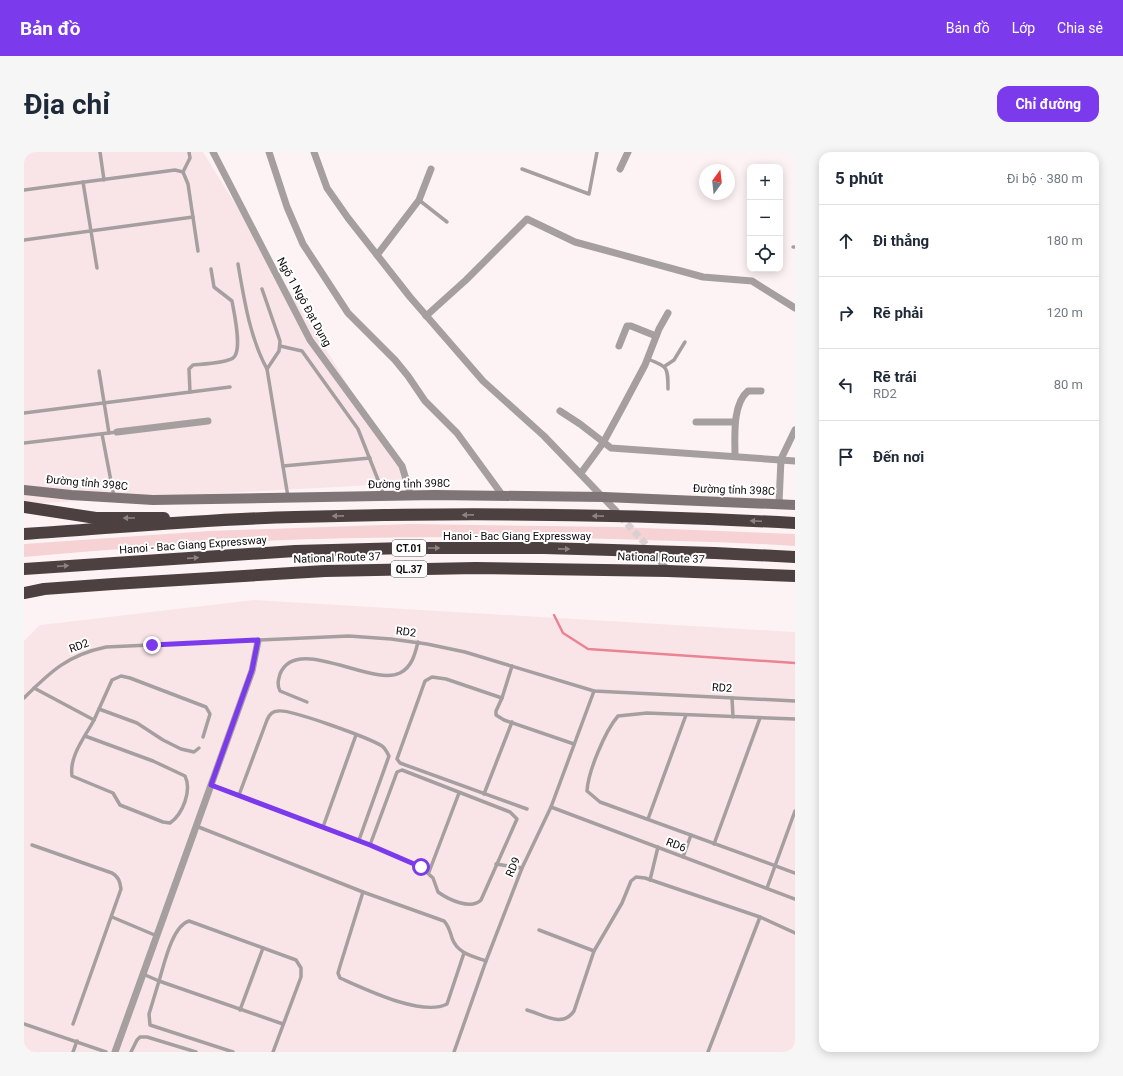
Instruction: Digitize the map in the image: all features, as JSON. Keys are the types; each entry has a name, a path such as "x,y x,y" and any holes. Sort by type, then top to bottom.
{"highway":[{"path":"24,507 96,518 294,517"},
{"name":"Hanoi - Bac Giang Expressway","path":"24,534 294,517 545,514 795,523"},
{"name":"Hanoi - Bac Giang Expressway","path":"24,569 296,551 406,548 544,548 795,557"},
{"name":"National Route 37","path":"24,593 44,589 325,571 476,568 668,571 795,576"}],"main road":[{"name":"Đường tỉnh 398C","path":"24,490 153,500 385,496 503,496 604,497 795,505"}],"street":[{"name":"Ngõ 1 Ngô Đạt Dụng","path":"213,152 310,340 402,466 411,496"},
{"path":"270,152 287,207 302,244 348,313 395,360 425,401 457,433 503,496"},
{"path":"314,152 327,188 377,255 426,316 483,381 544,436 616,511"},
{"path":"620,169 628,152"},
{"path":"377,255 419,200 431,169"},
{"path":"426,316 472,274 527,219 575,242 703,277 752,281 795,308"},
{"path":"580,473 603,443 648,360 656,336 668,312"},
{"path":"619,346 627,326 631,326 656,336"},
{"path":"736,456 735,422 745,394 748,391 761,391"},
{"path":"560,411 580,424 603,443 611,448 620,450 736,456 795,461"},
{"path":"113,432 208,421"},
{"path":"696,422 735,422"},
{"path":"779,504 781,460 795,430"},
{"path":"658,558 668,571"},
{"path":"115,1052 252,670 258,640"}],"lane":[{"path":"100,152 104,180"},
{"path":"189,152 190,158 183,172 188,184 198,251"},
{"path":"522,169 589,194 597,152"},
{"path":"24,190 175,170 183,172"},
{"path":"83,182 98,268"},
{"path":"419,200 447,222"},
{"path":"24,240 193,217"},
{"path":"238,264 251,328 261,358 267,369 288,498"},
{"path":"190,392 189,369 193,365 230,360 236,354 238,349 237,330 232,301 214,287 210,269"},
{"path":"262,289 280,341 280,346 276,357 269,363 267,369"},
{"path":"665,366 674,360 685,342"},
{"path":"280,346 302,351 358,429 385,496"},
{"path":"648,360 665,366 668,371 668,389"},
{"path":"24,443 113,432 103,402 99,371"},
{"path":"24,413 230,387"},
{"path":"102,434 114,498"},
{"path":"283,466 370,458"},
{"name":"RD2","path":"24,698 66,661 86,652 106,648 349,636 418,642 465,652 594,691 795,701"},
{"path":"307,702 280,692 278,681 282,670 287,664 298,660 312,659 369,673 390,676 406,669 413,661 418,642"},
{"path":"512,666 502,698 496,711 496,715 574,744"},
{"path":"85,736 153,761 185,776 188,782 188,788 180,814 170,823 163,822 120,805 113,793 72,776 72,763 85,736 94,720 112,680 121,676 206,706 210,714 203,737"},
{"path":"502,698 446,679 432,677 428,679 425,681 397,757 399,763 527,810"},
{"path":"34,688 94,720"},
{"name":"RD9","path":"454,1052 486,961 522,868 551,807 594,691"},
{"path":"732,698 732,717"},
{"path":"99,709 137,723 180,749 194,752 199,748"},
{"path":"239,795 267,720 273,712 278,710 311,719 356,735 382,747 389,756 359,840"},
{"path":"795,719 647,713 618,716 608,731 588,781 587,791 600,802 775,867 795,873"},
{"path":"648,819 686,715"},
{"path":"714,844 760,718"},
{"path":"484,794 512,722"},
{"path":"323,827 356,735"},
{"path":"211,785 359,840 370,845 421,867 429,872 438,892 470,905 477,904 481,900 517,819 515,815 411,772 402,770 397,772 370,845"},
{"path":"429,872 459,793"},
{"name":"RD6","path":"551,807 795,899"},
{"path":"767,888 795,811"},
{"path":"196,826 363,892 444,921 448,925 455,946 464,953 486,961"},
{"path":"683,857 691,835"},
{"path":"32,845 117,876 121,889 73,1024"},
{"path":"650,880 658,847"},
{"path":"496,864 522,868"},
{"path":"527,1010 561,1020 570,1018 574,1011 594,951 622,903 631,881 636,877 650,880 760,917 795,932"},
{"path":"363,892 338,972 340,978 419,1007 442,1006 447,1004 464,953"},
{"path":"112,917 157,936"},
{"path":"708,1052 760,917"},
{"path":"233,1052 150,1025 149,1014 175,933 183,923 188,921 296,960 301,968 301,977 273,1052"},
{"path":"539,930 594,951"},
{"path":"240,1010 263,948"},
{"path":"143,974 240,1010 283,1024"},
{"path":"24,1024 106,1052"},
{"path":"131,1052 136,1040 140,1037 147,1037 196,1052"},
{"path":"73,1052 77,1041"}],"shaded area":[{"path":"24,152 203,152 409,483 24,504"},
{"path":"411,524 619,527 795,534 795,546 613,539 392,537 171,545 24,557 24,544 209,531"},
{"path":"254,600 795,632 795,1052 24,1052 24,641 40,625"}],"waterway":[{"path":"554,615 563,633 588,649 795,663"}],"tunnel":[{"path":"620,516 652,551"}],"route":[{"path":"152,645 258,640 252,670 211,785 370,845 421,867"}]}
